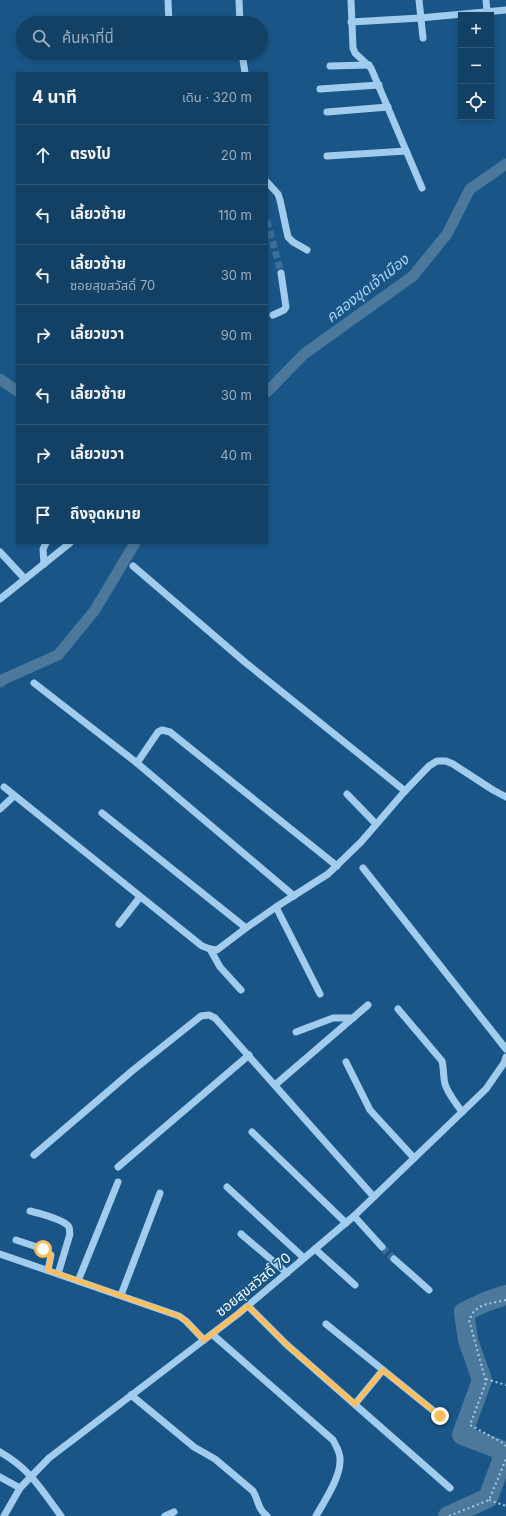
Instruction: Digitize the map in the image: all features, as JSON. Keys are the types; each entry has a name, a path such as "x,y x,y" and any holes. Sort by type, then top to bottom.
{"street":[{"path":"168,0 169,16"},
{"path":"239,0 240,16"},
{"path":"351,0 353,48 355,53 371,68 422,188"},
{"path":"419,0 423,38"},
{"path":"486,0 487,11"},
{"path":"352,22 420,18 506,10"},
{"path":"243,60 245,72"},
{"path":"330,66 369,65"},
{"path":"320,89 379,85"},
{"path":"328,112 388,107"},
{"path":"327,156 406,150"},
{"path":"268,183 278,194 288,237 293,242 307,250"},
{"path":"273,315 284,310 286,307 281,273"},
{"path":"44,564 43,549 46,544"},
{"path":"0,599 69,544"},
{"path":"0,552 25,579"},
{"path":"133,566 246,663 405,791"},
{"path":"34,683 137,763 294,896"},
{"path":"137,763 158,732 162,730 170,732 337,866"},
{"path":"4,786 14,796 202,946 217,950 276,907 328,874 405,791 437,761 446,761 454,764 506,797"},
{"path":"347,794 376,824"},
{"path":"0,809 14,796"},
{"path":"102,813 246,928"},
{"path":"363,868 506,1049"},
{"path":"119,924 140,897"},
{"path":"276,907 320,994"},
{"path":"210,949 220,967 241,990"},
{"path":"275,1085 368,1005"},
{"path":"398,1009 442,1061 445,1083 462,1112"},
{"path":"34,1155 132,1071 201,1016 209,1015 215,1018 249,1055 374,1197"},
{"path":"296,1032 333,1018 353,1018"},
{"path":"118,1167 249,1055"},
{"name":"ซอยสุขสวัสดิ์ 70","path":"4,1516 20,1488 49,1458 248,1306 354,1216 486,1089 504,1063 506,1057"},
{"path":"346,1062 370,1110 414,1158"},
{"path":"252,1132 346,1223"},
{"path":"78,1281 118,1182"},
{"path":"227,1187 304,1258"},
{"path":"121,1295 160,1193"},
{"path":"30,1211 60,1221 66,1224 69,1228 70,1234 58,1274"},
{"path":"354,1216 382,1247"},
{"path":"241,1234 287,1273"},
{"path":"16,1240 43,1249 51,1255 48,1270"},
{"path":"315,1249 355,1285"},
{"path":"0,1254 179,1316 186,1321 204,1340"},
{"path":"394,1258 429,1290"},
{"path":"248,1306 286,1344 450,1488"},
{"path":"326,1324 440,1416"},
{"path":"212,1334 333,1440 341,1460 335,1480 316,1516"},
{"path":"355,1404 383,1370"},
{"path":"131,1395 194,1447 215,1459 253,1491 257,1497 261,1511 267,1516"},
{"path":"0,1452 16,1462 32,1476 60,1516"},
{"path":"0,1477 20,1488"},
{"path":"165,1516 174,1512"}],"path":[{"path":"506,1300 483,1305 474,1311 469,1320 486,1379 470,1425 506,1446"},
{"path":"486,1379 506,1385"},
{"path":"489,1500 506,1459"},
{"path":"449,1516 489,1500 506,1506"}],"waterway":[{"name":"คลองขุดเจ้าเมือง","path":"268,391 304,354 413,276 447,234 470,189 506,164"},
{"path":"0,379 16,390"},
{"name":"คลองขุดเจ้าเมือง","path":"0,682 58,655 95,610 134,544"},
{"path":"448,1516 488,1498 503,1458 499,1449 462,1435 482,1380 468,1340 464,1312 485,1302 506,1295"}],"tunnel":[{"path":"268,225 281,273"},
{"path":"382,1247 394,1259"}],"route":[{"path":"43,1249 51,1255 48,1270 179,1316 186,1321 204,1340 248,1306 286,1344 355,1404 383,1370 440,1416"}]}
